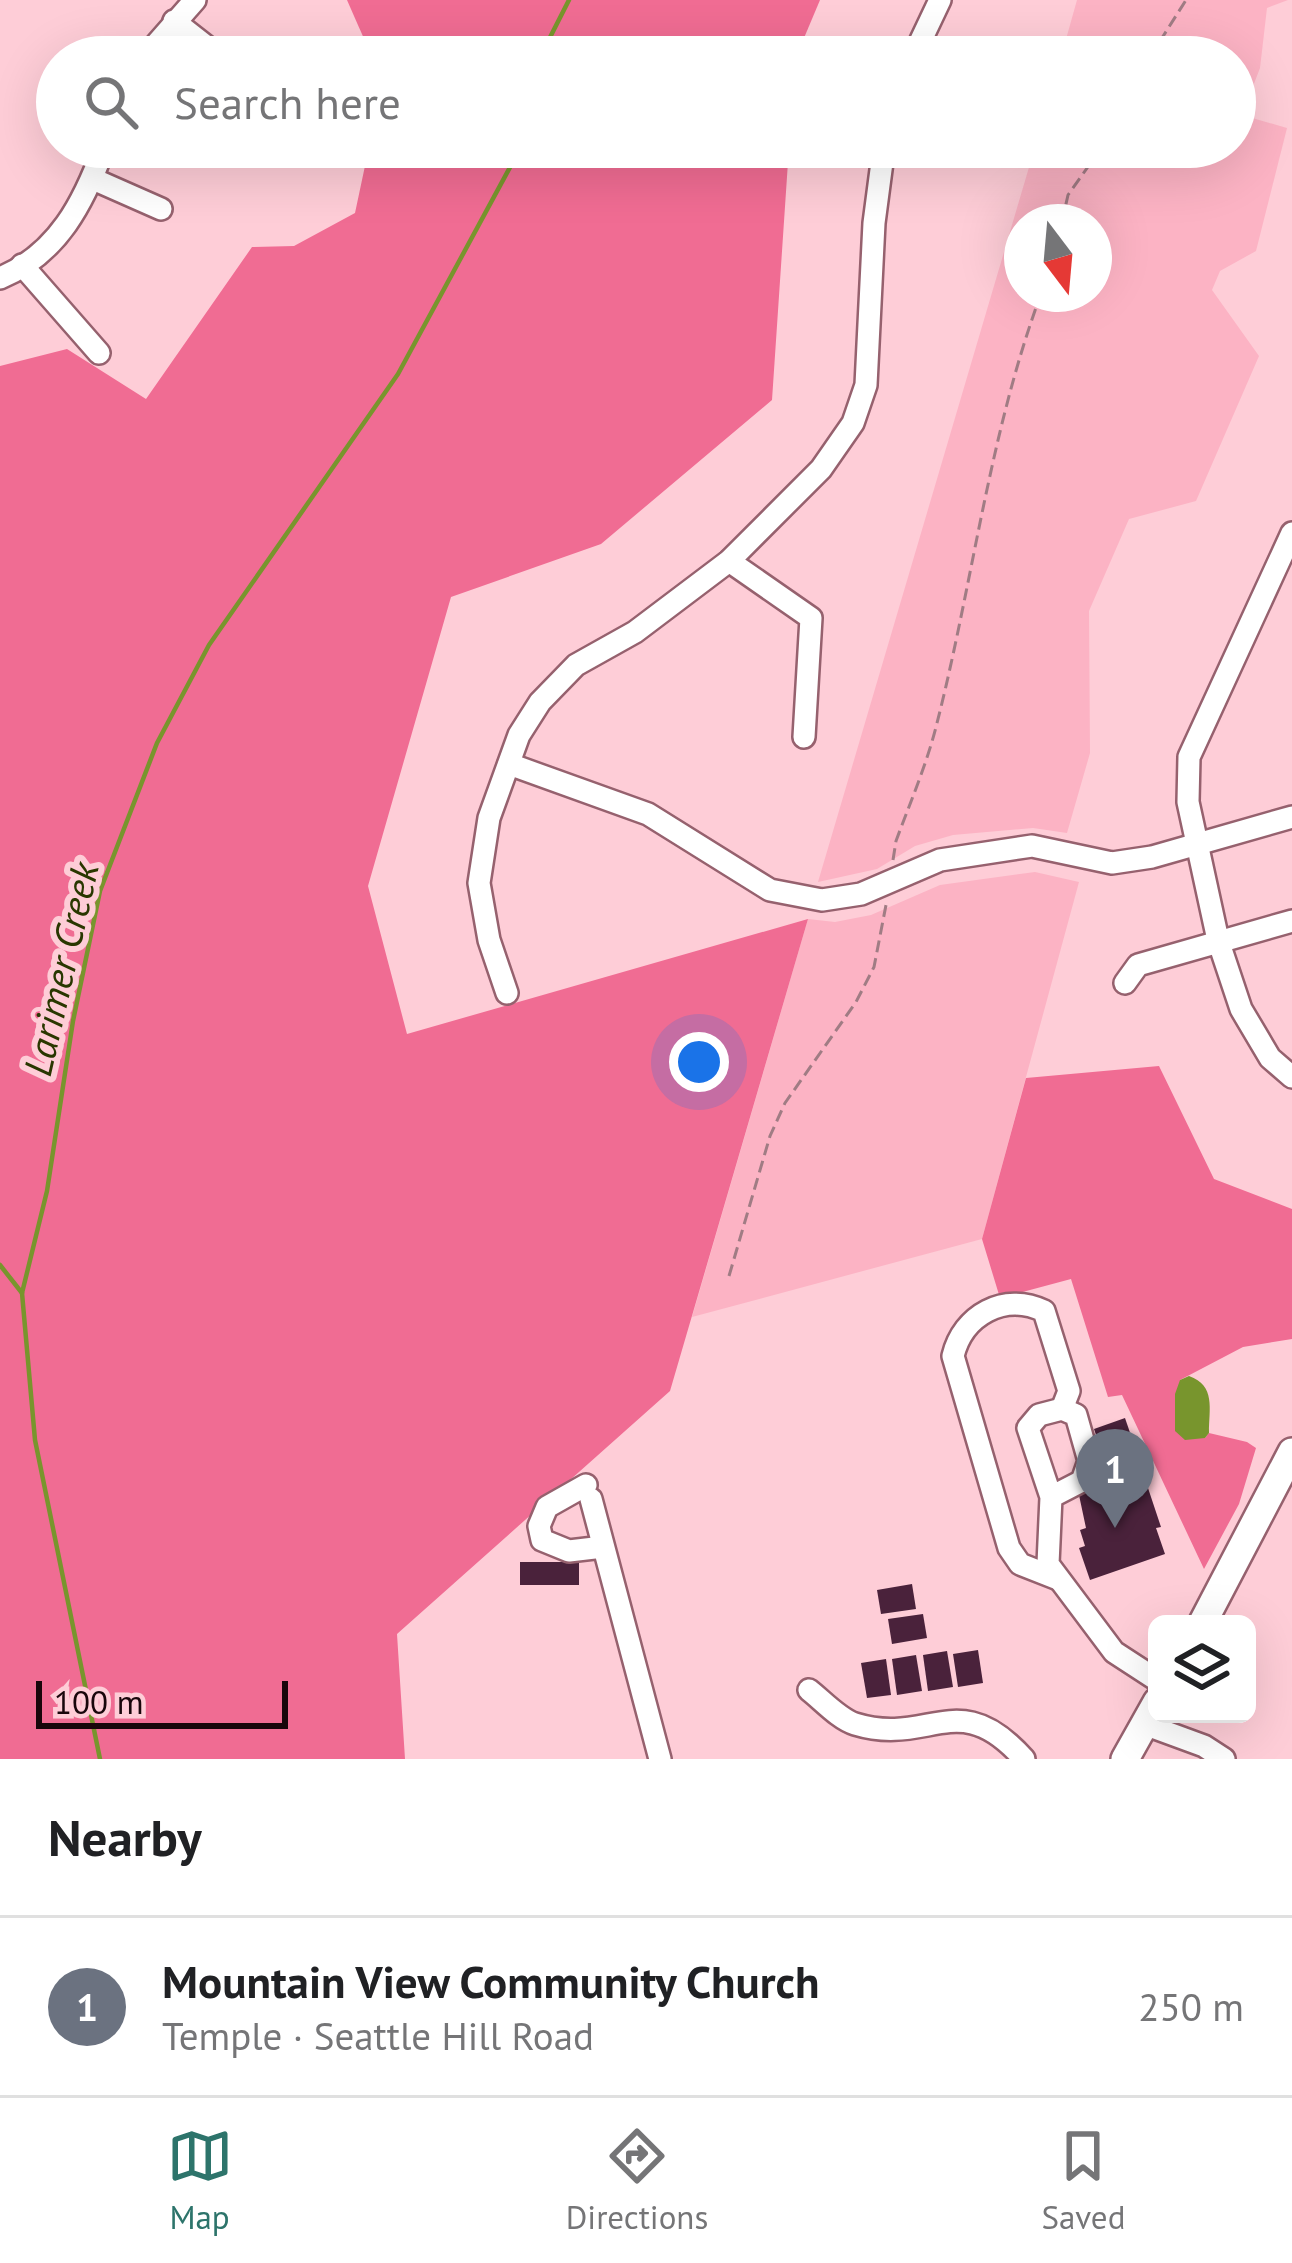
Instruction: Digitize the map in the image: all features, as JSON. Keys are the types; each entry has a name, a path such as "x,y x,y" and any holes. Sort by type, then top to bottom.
{"main road":[{"path":"1207,1615 1292,1452"},
{"path":"1125,1759 1148,1718"}],"street":[{"path":"162,36 195,0"},
{"path":"923,36 940,0"},
{"path":"174,21 193,36"},
{"path":"0,278 49,246 85,200 97,168"},
{"path":"507,993 479,883 489,818 518,735 539,702 576,665 635,632 729,561 820,469 853,423 866,385 881,168"},
{"path":"93,178 161,209"},
{"path":"22,265 99,353"},
{"path":"1292,533 1286,561 1189,757 1188,802 1193,842 1240,1009 1270,1058 1292,1077"},
{"path":"729,561 811,618 804,737"},
{"path":"509,764 649,814 770,890 822,899 861,894 940,860 1032,847 1112,862 1152,857 1292,817"},
{"path":"1125,983 1138,965 1292,920"},
{"path":"1058,1579 1020,1564 1009,1548 953,1356 958,1333 978,1315 1006,1306 1026,1302 1044,1311 1069,1391 1062,1409"},
{"path":"1051,1497 1082,1481 1089,1461 1076,1415 1062,1409 1039,1415 1028,1428 1051,1497 1048,1564 1114,1652 1148,1675"},
{"path":"604,1547 568,1551 542,1540 539,1526 547,1507 589,1492 604,1547 660,1759"},
{"path":"809,1690 851,1724 888,1729 960,1720 980,1723 1024,1759"},
{"path":"1167,1723 1224,1759"}],"path":[{"path":"1163,36 1186,0"},
{"path":"1066,204 1087,168"},
{"path":"729,1276 770,1136 785,1103 856,1002 874,967 896,841 936,728 1020,350 1034,312"}],"shaded area":[{"path":"347,0 820,0 805,36 363,36"},
{"path":"1077,0 1288,0 1267,8 1256,78 1256,36 1067,36"},
{"path":"1256,119 1287,128 1256,251 1220,271 1212,290 1259,356 1196,501 1129,519 1089,611 1090,753 1067,833 1033,828 953,835 915,846 877,869 818,882 1004,252 1004,312 1112,312 1112,204 1018,204 1029,168 1256,168"},
{"path":"365,168 788,168 772,400 601,544 451,597 368,886 407,1034 808,919 670,1391 397,1634 405,1759 0,1759 0,366 67,349 146,399 252,247 294,246 355,213"},
{"path":"1035,872 1079,882 982,1239 692,1317 808,919 835,922 871,915 940,885"},
{"path":"1159,1066 1214,1179 1292,1209 1292,1339 1243,1347 1180,1380 1205,1438 1209,1433 1256,1448 1239,1504 1204,1569 1122,1395 1108,1397 1071,1279 1000,1298 982,1239 1026,1078"},
{"path":"1189,1376 1207,1392 1209,1433 1205,1438 1185,1440 1175,1431 1175,1394 1180,1380"}],"building":[{"path":"1125,1418 1140,1462 1109,1473 1094,1429"},
{"path":"1143,1473 1165,1554 1090,1580 1079,1548 1085,1546 1080,1530 1086,1528 1079,1495"},
{"path":"520,1562 579,1562 579,1585 520,1585"},
{"path":"912,1584 916,1609 881,1614 877,1590"},
{"path":"923,1614 927,1638 892,1644 888,1619"},
{"path":"978,1650 983,1683 958,1687 953,1654"},
{"path":"947,1651 953,1687 928,1691 923,1655"},
{"path":"916,1655 922,1691 897,1695 892,1659"},
{"path":"886,1659 891,1695 867,1698 861,1663"}],"waterway":[{"name":"Larimer Creek","path":"551,36 569,0"},
{"name":"Larimer Creek","path":"100,1759 35,1440 22,1293 47,1191 73,1021 100,891 157,743 209,645 398,374 510,168"},
{"path":"0,1265 22,1293"}],"place":[{"name":"Mountain View Community Church","path":"1115,1528"}]}
